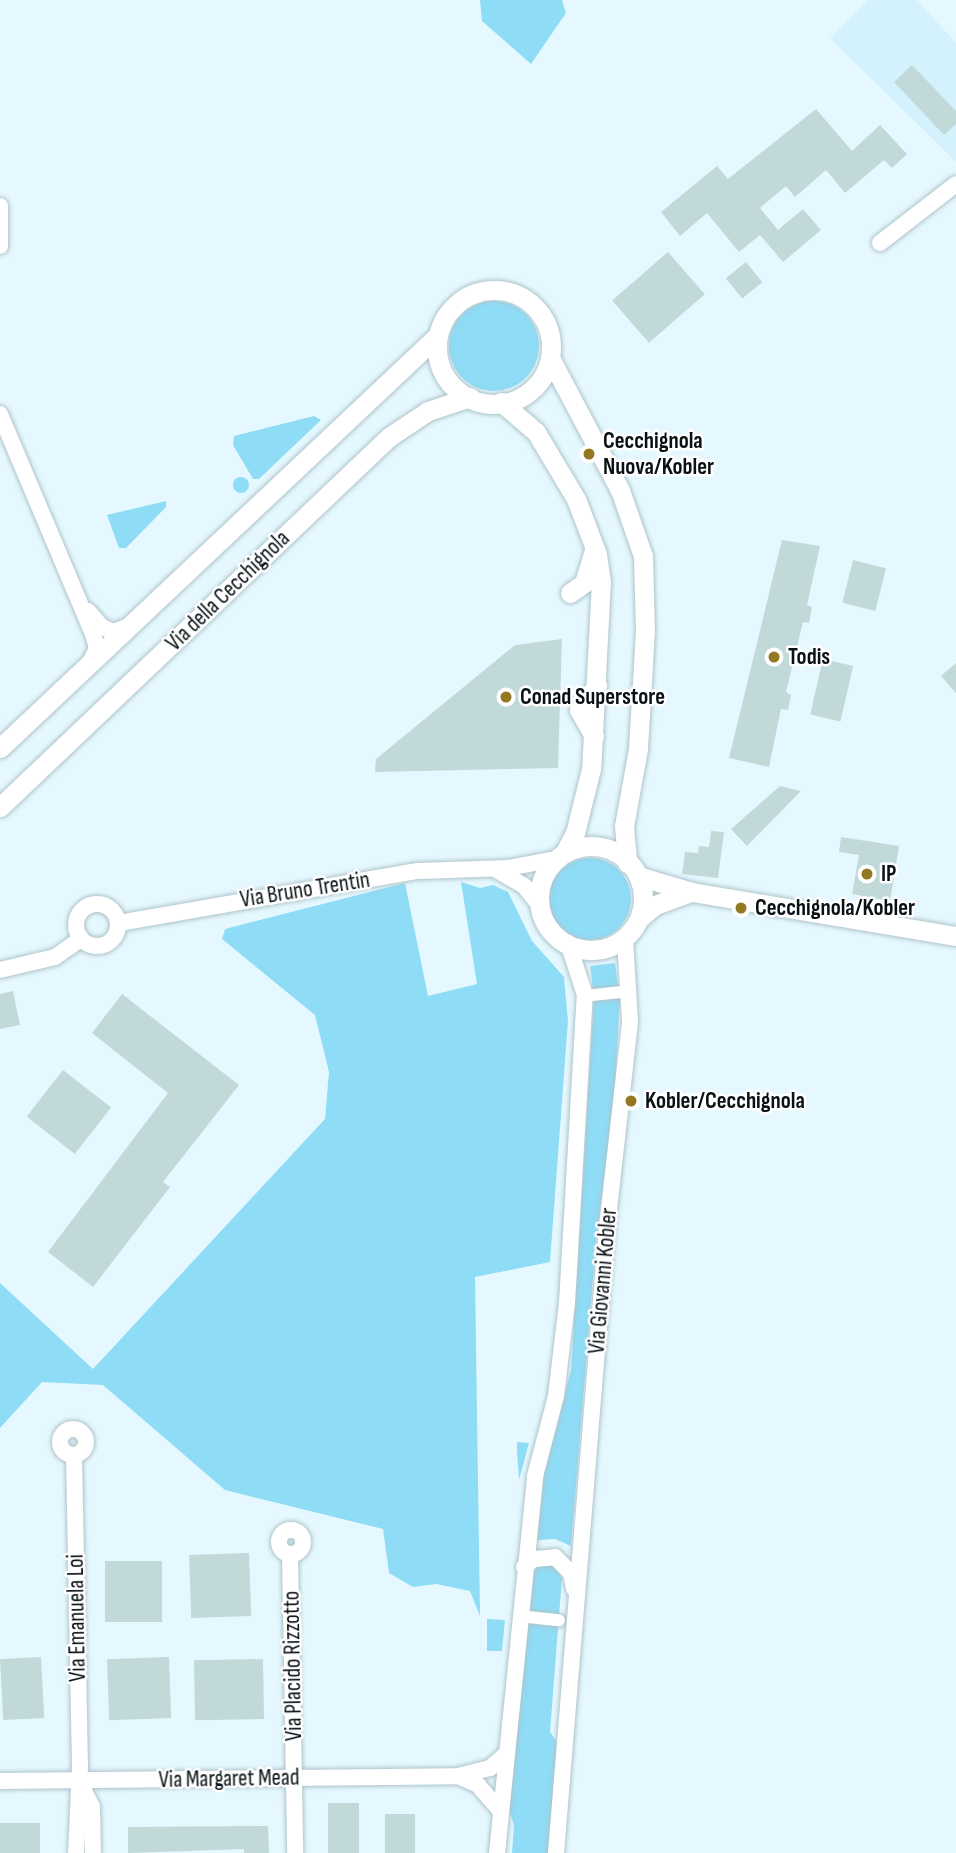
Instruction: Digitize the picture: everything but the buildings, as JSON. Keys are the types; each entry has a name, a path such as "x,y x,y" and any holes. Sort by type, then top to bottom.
{"street":[{"path":"880,243 956,184"},
{"path":"0,210 0,247"},
{"path":"550,358 539,383 520,397 501,402 470,397 448,381 435,338 450,310 462,299 490,290 519,295 541,317 550,358 620,490 643,556 646,594 638,749 624,826 632,869 644,895 642,916"},
{"name":"Via della Cecchignola","path":"0,748 435,338"},
{"name":"Via della Cecchignola","path":"0,807 389,437 428,411 470,397"},
{"path":"501,402 536,432 576,499 592,539 601,581 598,681 579,709 594,736 588,789 558,856 540,876 538,903"},
{"path":"0,414 97,648 88,666"},
{"path":"592,539 593,564 584,583 570,593 593,606 601,629"},
{"path":"79,601 102,627 114,632 129,626"},
{"path":"558,856 596,848 632,869 692,891 956,936"},
{"name":"Via Bruno Trentin","path":"119,923 418,871 493,869 558,856"},
{"path":"493,869 524,886 538,903 548,924 568,943 598,950 625,940 642,916 655,905 692,891"},
{"path":"102,904 110,908 119,923 113,940 97,946 81,939 76,922 85,907 102,904"},
{"path":"0,970 55,957 81,939"},
{"name":"Via Giovanni Kobler","path":"556,1853 567,1622 629,1021 625,940"},
{"name":"Via Giovanni Kobler","path":"497,1853 524,1567 536,1476 559,1374 576,1185 585,995 568,943"},
{"path":"593,995 620,992"},
{"name":"Via Emanuela Loi","path":"74,1455 79,1781 76,1853"},
{"name":"Via Placido Rizzotto","path":"290,1554 295,1853"},
{"name":"Via Giovanni Kobler","path":"524,1567 546,1555 563,1561 574,1589 567,1622"},
{"path":"528,1617 567,1622"},
{"name":"Via Margaret Mead","path":"0,1782 458,1776 490,1768 505,1755"},
{"path":"458,1776 478,1785 499,1810"},
{"path":"79,1781 92,1807 93,1853"}],"shaded area":[{"path":"480,0 562,0 566,13 531,64 482,21"},
{"path":"868,0 917,0 956,43 956,162 830,38"},
{"path":"494,301 511,304 526,314 536,329 539,346 536,363 526,378 511,388 494,391 477,388 462,378 452,363 449,346 452,329 462,314 477,304"},
{"path":"314,416 321,420 259,479 253,479 233,445 234,436"},
{"path":"238,477 244,477 249,485 247,491 238,493 233,488 233,482"},
{"path":"166,501 166,507 126,548 119,548 107,515"},
{"path":"582,858 598,858 613,865 624,876 631,891 628,915 619,928 598,940 582,940 567,933 556,922 549,907 549,891 556,876 567,865"},
{"path":"461,882 480,888 493,885 508,892 532,941 564,977 568,1021 550,1262 475,1277 480,1616 470,1591 436,1584 413,1587 389,1573 383,1529 225,1490 103,1385 42,1382 0,1428 0,1283 93,1369 325,1119 329,1072 315,1015 222,939 225,929 405,883 428,996 477,984"},
{"path":"615,963 618,988 593,991 590,966"},
{"path":"620,996 614,1105 596,1241 571,1546 555,1539 537,1540 543,1479 571,1370 594,998"},
{"path":"517,1442 529,1443 519,1480 517,1449"},
{"path":"539,1564 553,1564 562,1578 550,1732 557,1742 548,1853 512,1853 514,1825 508,1807 533,1574"},
{"path":"487,1619 505,1620 502,1651 487,1651"}],"place":[{"name":"Cecchignola Nuova/Kobler","path":"589,454"},
{"name":"Todis","path":"774,657"},
{"name":"Conad Superstore","path":"506,697"},
{"name":"IP","path":"867,874"},
{"name":"Cecchignola/Kobler","path":"741,908"},
{"name":"Kobler/Cecchignola","path":"631,1101"}]}
